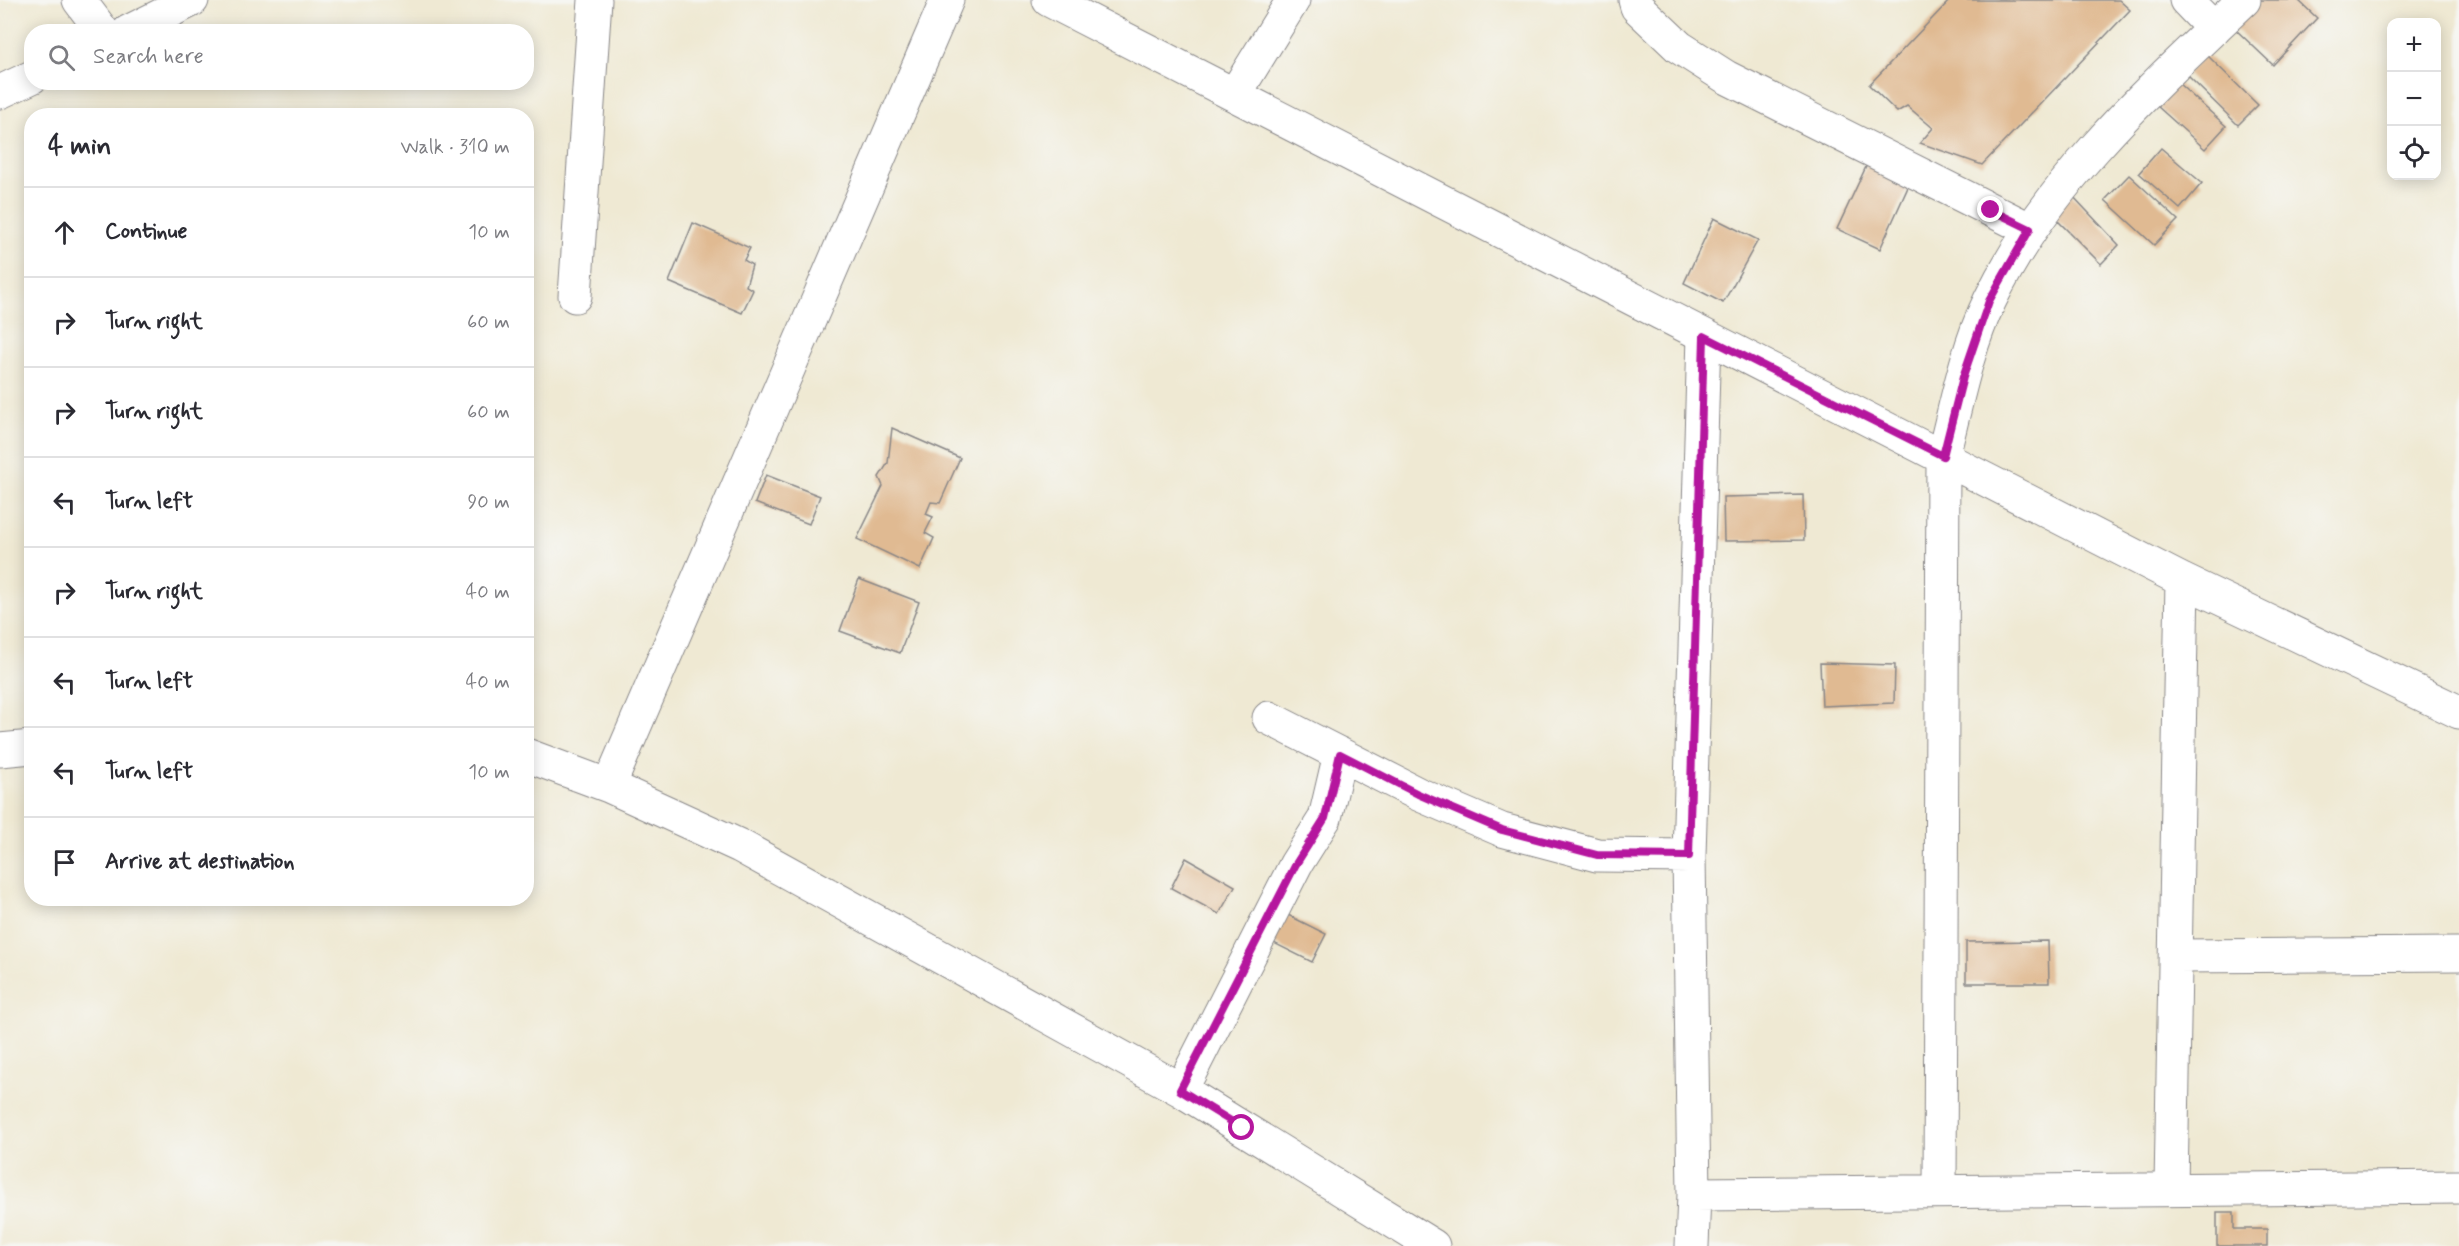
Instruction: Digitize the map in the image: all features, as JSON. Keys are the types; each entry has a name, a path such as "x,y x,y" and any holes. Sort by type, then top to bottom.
{"street":[{"path":"79,0 97,24"},
{"path":"144,24 192,0"},
{"path":"575,296 595,0"},
{"path":"609,786 947,0"},
{"path":"1049,0 2182,580 2459,712"},
{"path":"1235,94 1293,0"},
{"path":"1635,0 1637,7 1679,47 1726,77 2030,229"},
{"path":"2186,0 2214,29"},
{"path":"1940,1190 1943,456 1963,377 1989,301 2030,229 2094,151 2244,0"},
{"path":"0,92 24,81"},
{"path":"1692,1246 1694,1194 1689,856 1704,336"},
{"path":"2171,1187 2182,580"},
{"path":"1269,718 1418,794 1502,830 1597,855 1689,856"},
{"path":"0,750 24,748"},
{"path":"1180,1090 1296,864 1325,818 1340,754"},
{"path":"534,758 609,786 740,846 1180,1090 1433,1246"},
{"path":"2175,956 2459,954"},
{"path":"1694,1194 2171,1187 2459,1187"}],"building":[{"path":"1950,0 2119,0 2130,10 1982,165 1920,143 1933,128 1907,106 1897,112 1869,85"},
{"path":"2261,0 2298,0 2317,18 2273,65 2234,28"},
{"path":"2206,54 2258,105 2238,125 2186,74"},
{"path":"2178,83 2226,126 2205,149 2157,106"},
{"path":"2161,148 2202,183 2180,209 2139,173"},
{"path":"1871,156 1913,176 1880,249 1837,229"},
{"path":"2129,175 2178,220 2154,245 2105,200"},
{"path":"2071,194 2119,245 2101,264 2051,214"},
{"path":"1714,218 1758,240 1723,303 1684,283"},
{"path":"693,223 750,248 744,260 752,265 746,286 753,290 742,313 669,282"},
{"path":"892,428 960,458 940,503 931,502 926,514 933,517 925,533 934,538 920,569 857,539 883,486 879,477 888,463"},
{"path":"766,475 820,496 809,524 755,503"},
{"path":"1803,495 1804,540 1724,541 1723,497"},
{"path":"859,579 919,602 900,653 840,631"},
{"path":"1820,663 1895,665 1894,703 1822,706"},
{"path":"1186,858 1235,886 1219,914 1171,888"},
{"path":"1276,909 1326,934 1312,962 1262,937"},
{"path":"2048,941 2049,983 1966,983 1966,942"},
{"path":"2217,1212 2234,1212 2234,1229 2267,1229 2267,1246 2217,1246"}],"route":[{"path":"1242,1128 1180,1090 1296,864 1325,818 1340,754 1418,794 1502,830 1597,855 1689,856 1704,336 1943,456 1963,377 1989,301 2030,229 1991,210"}]}
